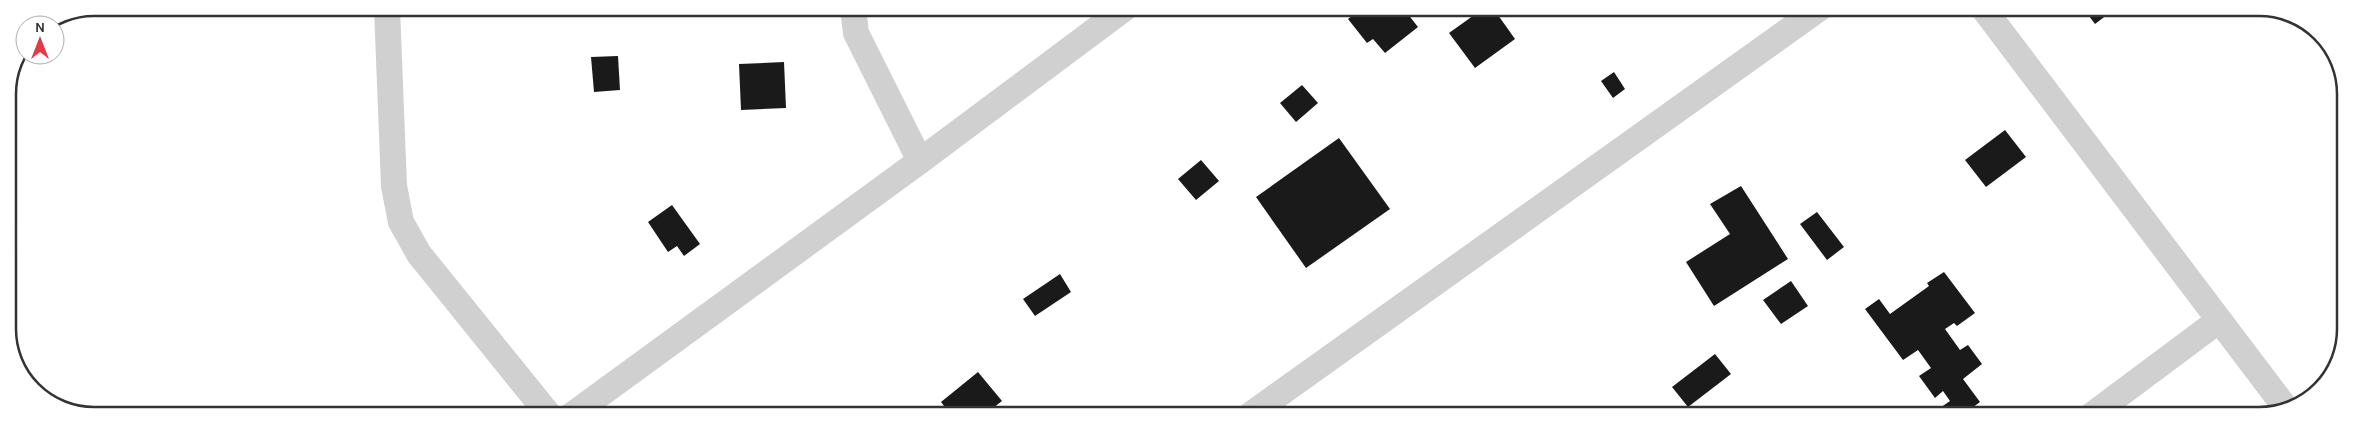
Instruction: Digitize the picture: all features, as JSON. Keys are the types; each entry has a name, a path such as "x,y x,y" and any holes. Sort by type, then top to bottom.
{"street":[{"path":"387,16 394,186 400,222 419,254 542,407"},
{"path":"853,16 856,33 920,161"},
{"path":"583,407 920,161 1114,16"},
{"path":"1261,407 1809,16"},
{"path":"1989,16 2282,403"},
{"path":"2103,407 2218,321"}],"building":[{"path":"1352,16 1409,16 1418,27 1385,53 1373,39 1367,43 1348,19"},
{"path":"1473,16 1499,16 1515,39 1475,68 1449,33"},
{"path":"2089,16 2106,16 2095,24"},
{"path":"618,56 620,90 594,92 591,57"},
{"path":"784,62 786,108 741,110 739,64"},
{"path":"1614,72 1625,89 1613,98 1601,81"},
{"path":"1302,85 1318,103 1296,122 1280,103"},
{"path":"2005,130 2026,157 1986,187 1965,160"},
{"path":"1339,138 1390,209 1306,268 1256,197"},
{"path":"1201,160 1219,181 1196,200 1178,179"},
{"path":"1741,186 1788,259 1714,306 1686,262 1730,234 1710,204"},
{"path":"672,205 700,244 684,256 677,246 668,252 648,222"},
{"path":"1817,212 1844,247 1827,260 1800,224"},
{"path":"1944,272 1975,313 1957,326 1954,323 1945,329 1960,350 1968,345 1982,364 1963,379 1980,402 1973,407 1941,407 1950,401 1943,391 1935,398 1919,376 1931,368 1918,350 1903,360 1865,309 1879,299 1890,314 1929,286 1927,283"},
{"path":"1060,274 1071,292 1035,316 1023,299"},
{"path":"1791,281 1808,306 1781,324 1763,300"},
{"path":"1715,354 1731,374 1688,407 1672,387"},
{"path":"978,372 1002,401 994,407 945,407 941,402"}]}
